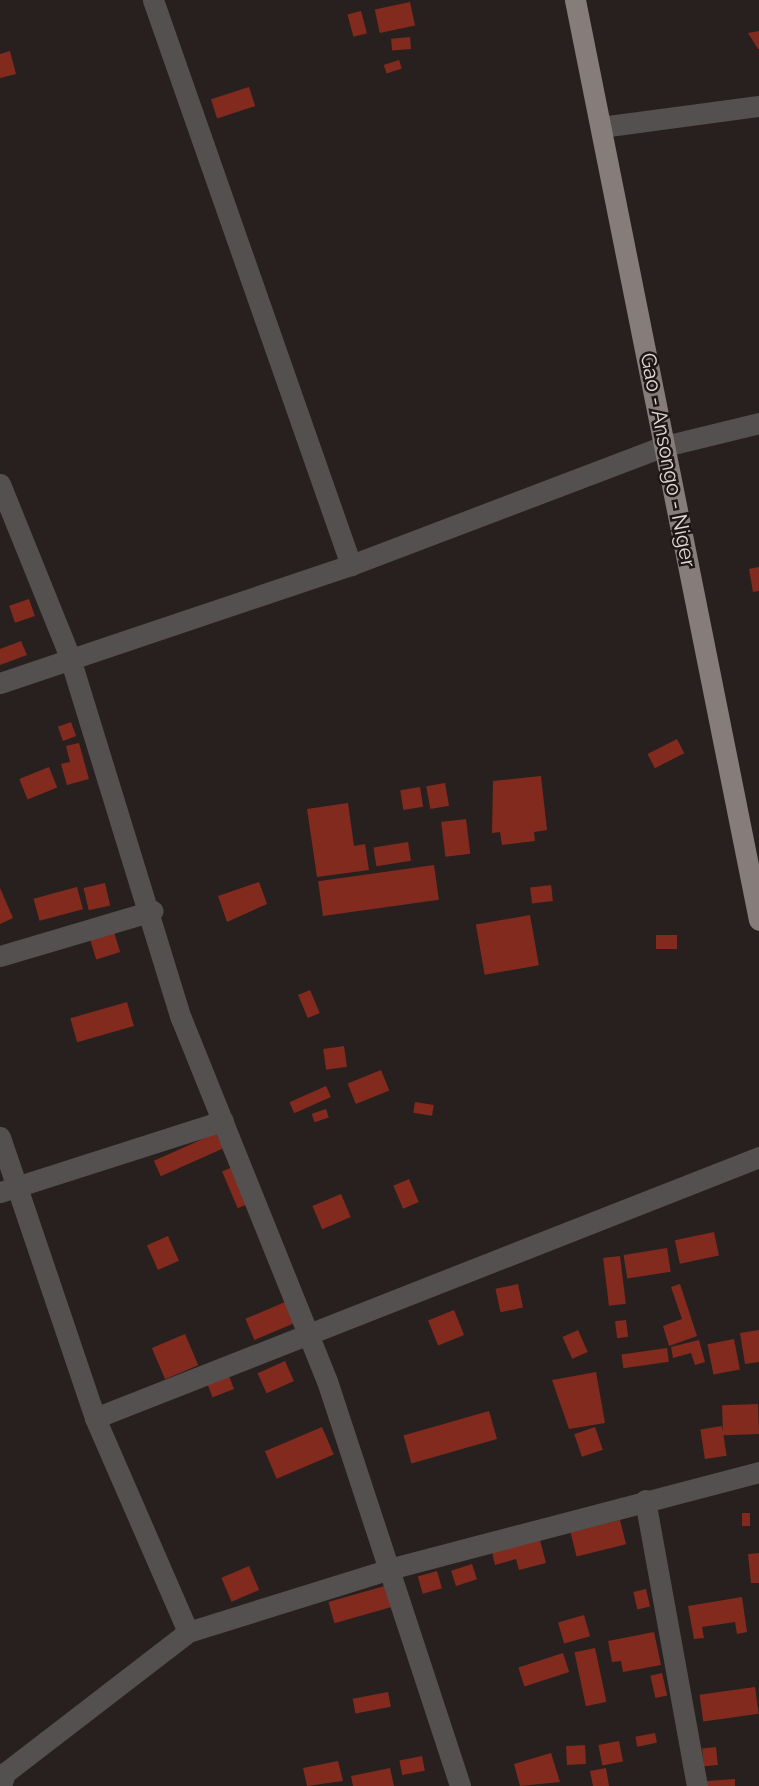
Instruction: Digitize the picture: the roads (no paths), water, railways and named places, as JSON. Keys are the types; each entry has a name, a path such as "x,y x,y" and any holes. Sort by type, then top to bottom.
{"main road":[{"name":"Gao - Ansongo - Niger","path":"575,0 759,920"}],"street":[{"path":"153,0 351,565"},
{"path":"601,127 759,106"},
{"path":"0,683 69,655 351,565 666,446 759,423"},
{"path":"0,484 69,655 152,911 181,1018 310,1338 393,1567 460,1786"},
{"path":"0,956 152,911"},
{"path":"8,1188 223,1121"},
{"path":"0,1137 8,1188 95,1418 188,1632"},
{"path":"95,1418 310,1338 759,1157"},
{"path":"1,1786 5,1773 188,1632 393,1567 759,1472"},
{"path":"645,1500 697,1786"}]}
